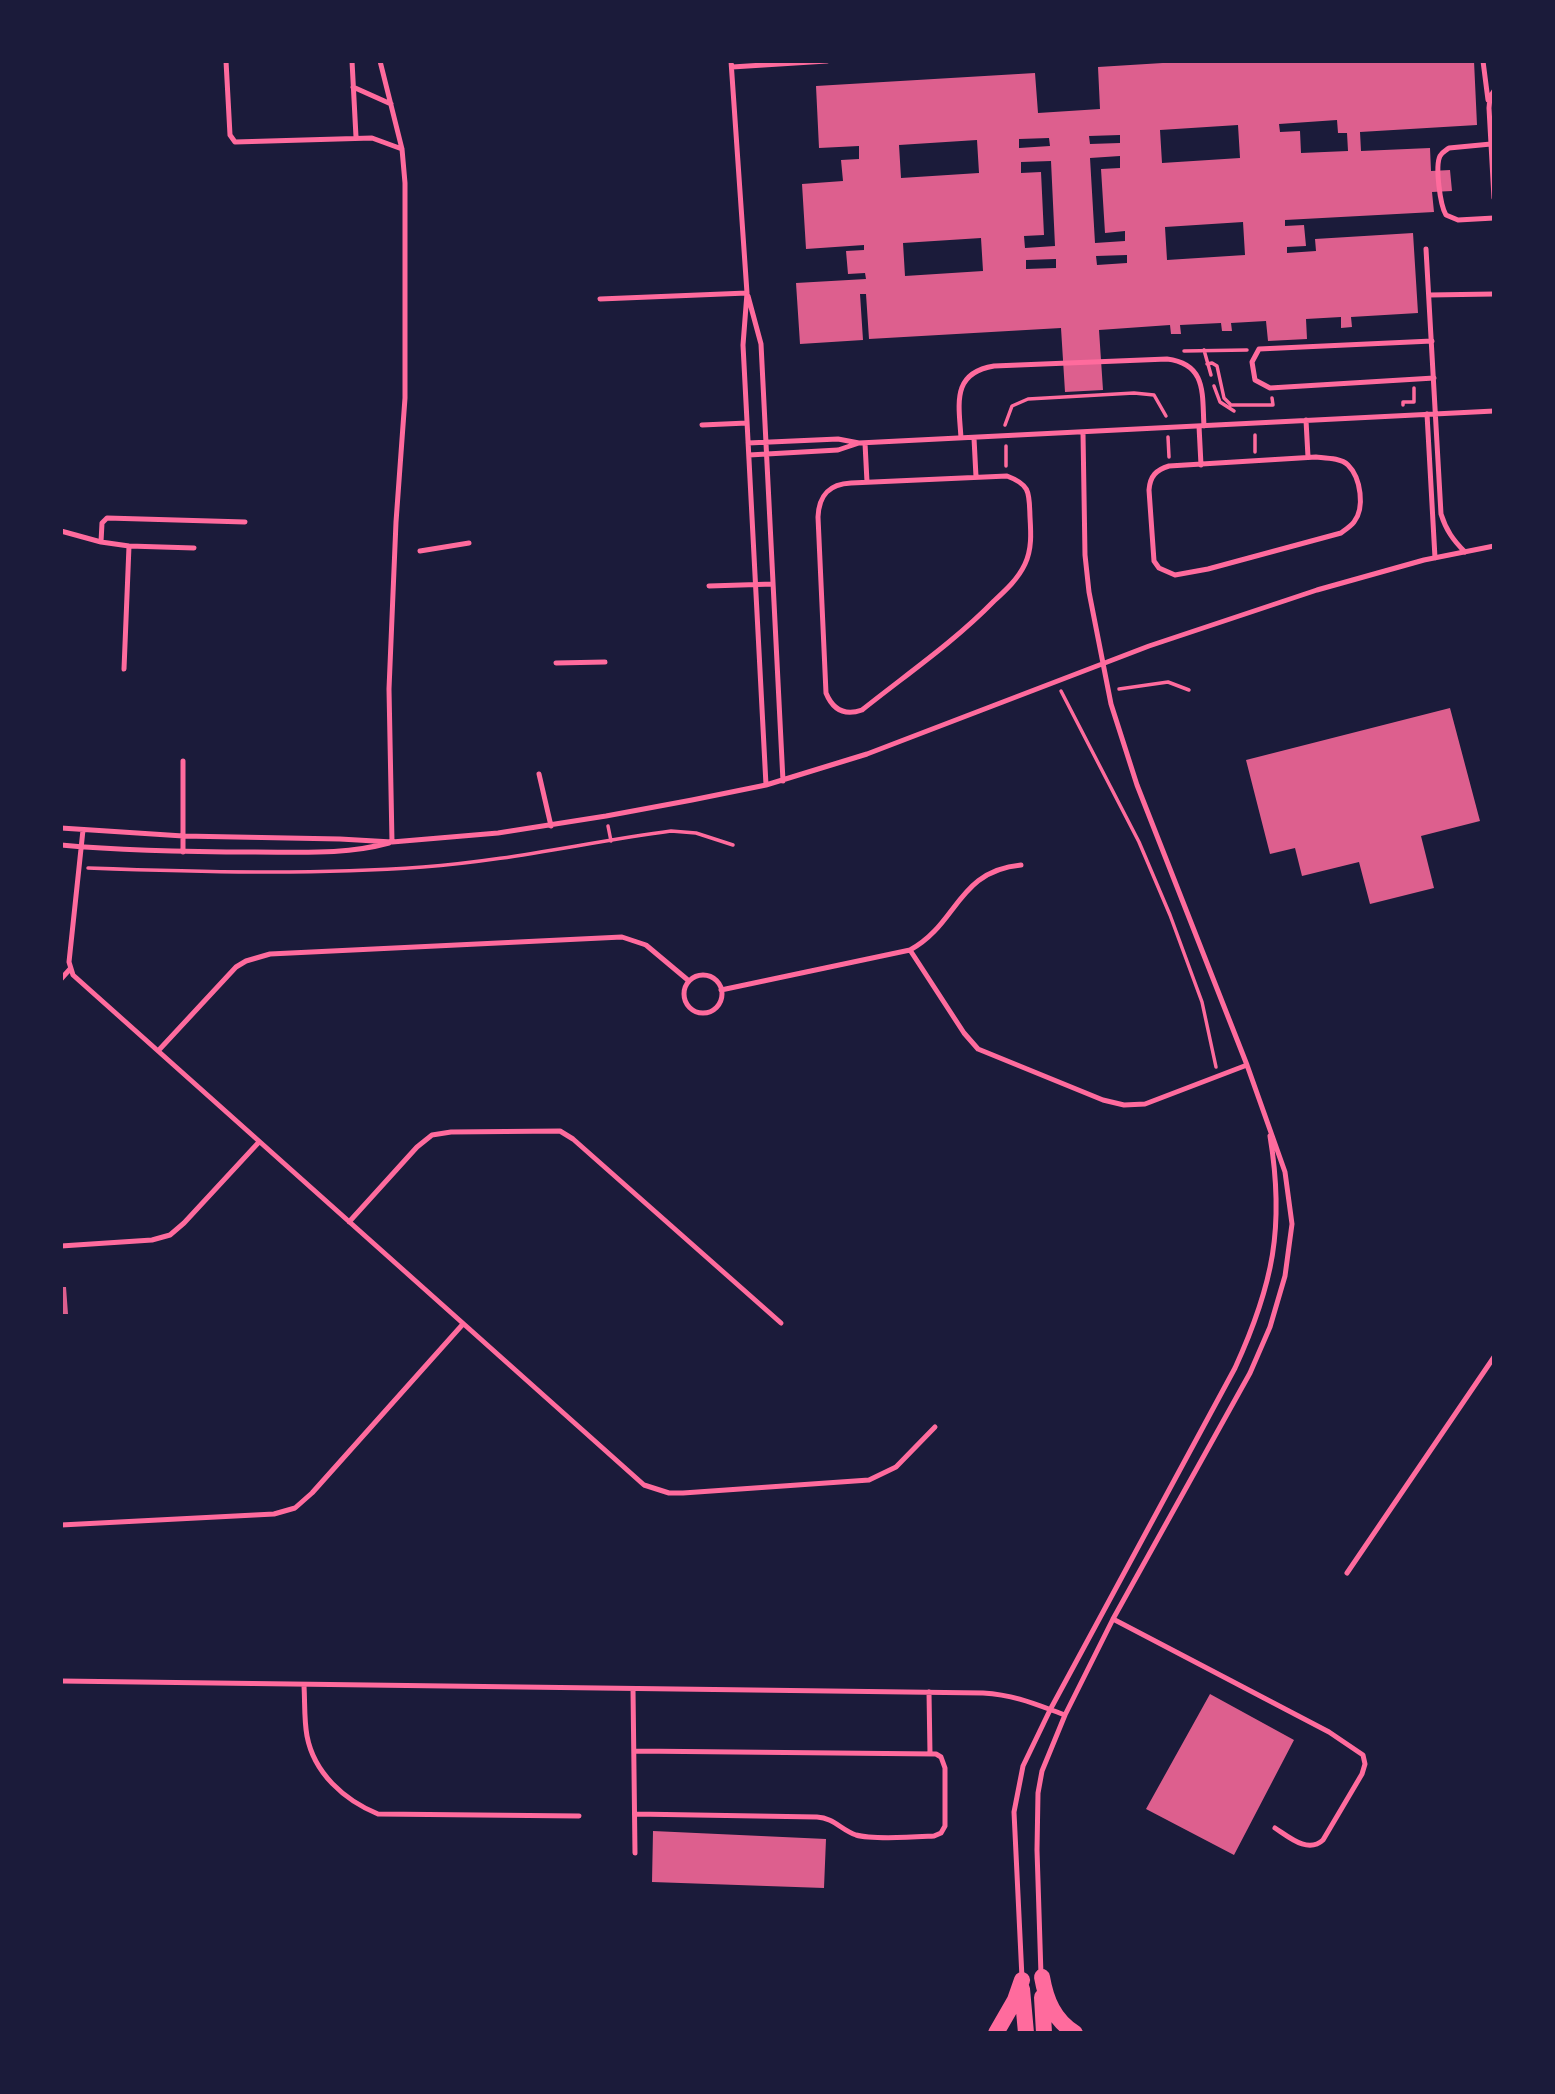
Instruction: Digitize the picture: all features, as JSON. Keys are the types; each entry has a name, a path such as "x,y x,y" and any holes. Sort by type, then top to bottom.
{"main road":[{"path":"1041,1977 1044,2033"},
{"path":"1041,1977 1045,1996 1054,2013 1075,2033"},
{"path":"996,2033 1016,2000 1022,1980"},
{"path":"1022,1980 1026,2033"}],"lane":[{"path":"226,61 230,135 234,142 372,138 401,149"},
{"path":"352,61 356,138"},
{"path":"380,61 401,149 405,183 406,387 396,522 389,689 392,842"},
{"path":"766,785 743,328 747,293 731,64 827,61"},
{"path":"1483,61 1489,108 1494,198"},
{"path":"353,86 391,104"},
{"path":"1489,108 1490,97 1494,91"},
{"path":"1491,145 1449,148 1440,157 1438,164 1441,202 1446,215 1458,220 1494,218"},
{"path":"1426,249 1441,513 1446,528 1465,552"},
{"path":"600,299 747,293"},
{"path":"747,293 761,344 783,780"},
{"path":"1429,295 1494,294"},
{"path":"1432,341 1259,349 1252,362 1255,380 1270,388 1434,379"},
{"path":"961,438 960,390 967,377 979,368 1181,360 1192,368 1200,379 1202,465"},
{"path":"748,443 838,439 862,443 1494,411"},
{"path":"1427,414 1435,558"},
{"path":"1306,420 1308,457"},
{"path":"702,425 747,423"},
{"path":"1041,1977 1037,1859 1038,1793 1042,1771 1065,1715 1113,1619 1250,1373 1270,1327 1285,1276 1292,1224 1285,1172 1268,1123 1137,785 1111,704 1096,632 1085,555 1083,433"},
{"path":"974,438 976,477"},
{"path":"749,455 838,450 862,443"},
{"path":"862,443 867,482"},
{"path":"1308,457 1333,458 1347,463 1358,480 1360,508 1354,522 1341,533 1208,569 1175,575 1159,568 1152,553 1149,482 1159,470 1169,467 1255,462 1308,457"},
{"path":"1007,476 1022,482 1030,501 1030,548 1017,578 976,620 862,710 844,712 830,702 826,694 819,503 826,491 837,484 1007,476"},
{"path":"101,542 102,523 107,518 245,522"},
{"path":"61,531 101,542 129,546 194,548"},
{"path":"420,551 470,543"},
{"path":"124,669 129,546"},
{"path":"61,828 183,836 392,842 446,839 551,825 766,785 867,754 1149,646 1304,594 1363,576 1494,546"},
{"path":"709,586 773,584"},
{"path":"556,663 605,662"},
{"path":"183,761 183,852"},
{"path":"539,774 551,825"},
{"path":"83,830 69,955 70,969 79,981 644,1485 670,1493 869,1480 896,1467 935,1427"},
{"path":"61,845 183,852 338,853 392,842"},
{"path":"721,990 910,950 929,937 977,880 991,871 1021,865"},
{"path":"158,1051 236,967 270,954 622,937 646,945 688,982"},
{"path":"910,950 964,1033 978,1049 1103,1100 1124,1105 1145,1104 1247,1065"},
{"path":"61,979 70,969"},
{"path":"701,975 708,976 721,990 719,1004 714,1009 701,1013 694,1011 685,1001 688,982 701,975"},
{"path":"1022,1980 1014,1812 1023,1766 1050,1710 1228,1380 1256,1322 1270,1273 1277,1223 1276,1173 1268,1123"},
{"path":"349,1222 432,1135 451,1132 559,1131 573,1139 781,1323"},
{"path":"61,1246 152,1240 170,1235 259,1142"},
{"path":"61,1525 274,1514 295,1508 304,1502 463,1324"},
{"path":"1347,1573 1494,1357"},
{"path":"1113,1619 1329,1732 1363,1755 1365,1765 1362,1774 1318,1845 1303,1845 1275,1828"},
{"path":"61,1682 1006,1694 1065,1715"},
{"path":"304,1686 307,1736 313,1755 323,1772 355,1804 378,1814 579,1816"},
{"path":"633,1689 635,1853"},
{"path":"929,1692 930,1754"},
{"path":"634,1751 930,1754 941,1757 945,1768 945,1826 934,1836 862,1836 848,1832 831,1819 817,1817 635,1814"}],"path":[{"path":"1181,360 1181,351 1259,349"},
{"path":"1204,350 1220,402 1235,412 1254,412 1255,462"},
{"path":"1207,364 1217,366 1224,398 1231,405 1273,405 1270,388"},
{"path":"1403,415 1403,402 1414,402 1413,379"},
{"path":"1007,476 1005,419 1012,406 1028,399 1154,395 1165,412 1169,467"},
{"path":"1126,688 1168,682 1189,690"},
{"path":"1057,683 1139,842 1170,915 1202,1002 1218,1077"},
{"path":"80,868 302,872 425,867 530,854 671,831 696,833 733,845"}],"building":[{"path":"1195,61 1474,61 1477,125 1360,132 1361,151 1430,148 1431,171 1450,170 1452,191 1432,192 1434,212 1285,220 1285,226 1304,225 1306,246 1287,247 1287,253 1316,251 1315,239 1413,233 1418,313 1351,317 1352,327 1341,328 1341,317 1306,319 1307,339 1268,341 1266,321 1231,323 1232,331 1222,331 1221,323 1180,325 1181,334 1171,334 1170,325 1099,330 1103,390 1065,392 1061,328 869,339 866,294 860,294 863,340 800,344 796,283 866,279 865,273 848,274 846,251 864,250 864,245 806,249 802,184 843,181 841,160 859,159 859,146 819,148 816,86 1035,73 1038,113 1100,109 1098,67","holes":["1337,120 1338,133 1347,133 1348,151 1301,153 1300,131 1280,132 1279,124","1238,125 1240,158 1162,163 1160,130","1120,135 1120,143 1090,144 1089,136","1049,138 1050,146 1019,148 1019,139","977,140 979,173 901,178 899,145","1120,156 1120,168 1101,169 1105,233 1125,231 1125,241 1095,243 1090,158","1051,161 1055,246 1025,248 1024,236 1044,235 1041,172 1021,173 1021,162","1243,222 1245,255 1167,260 1165,227","981,238 983,271 905,276 903,243","1127,255 1127,263 1097,265 1096,256","1056,259 1056,268 1026,269 1026,260"]},
{"path":"1450,708 1480,821 1421,836 1434,888 1370,904 1359,862 1302,876 1295,848 1270,854 1246,760"},
{"path":"61,1287 66,1287 68,1314 61,1314"},
{"path":"1210,1694 1294,1740 1234,1855 1146,1809"},
{"path":"653,1831 826,1839 824,1888 652,1882"}]}
